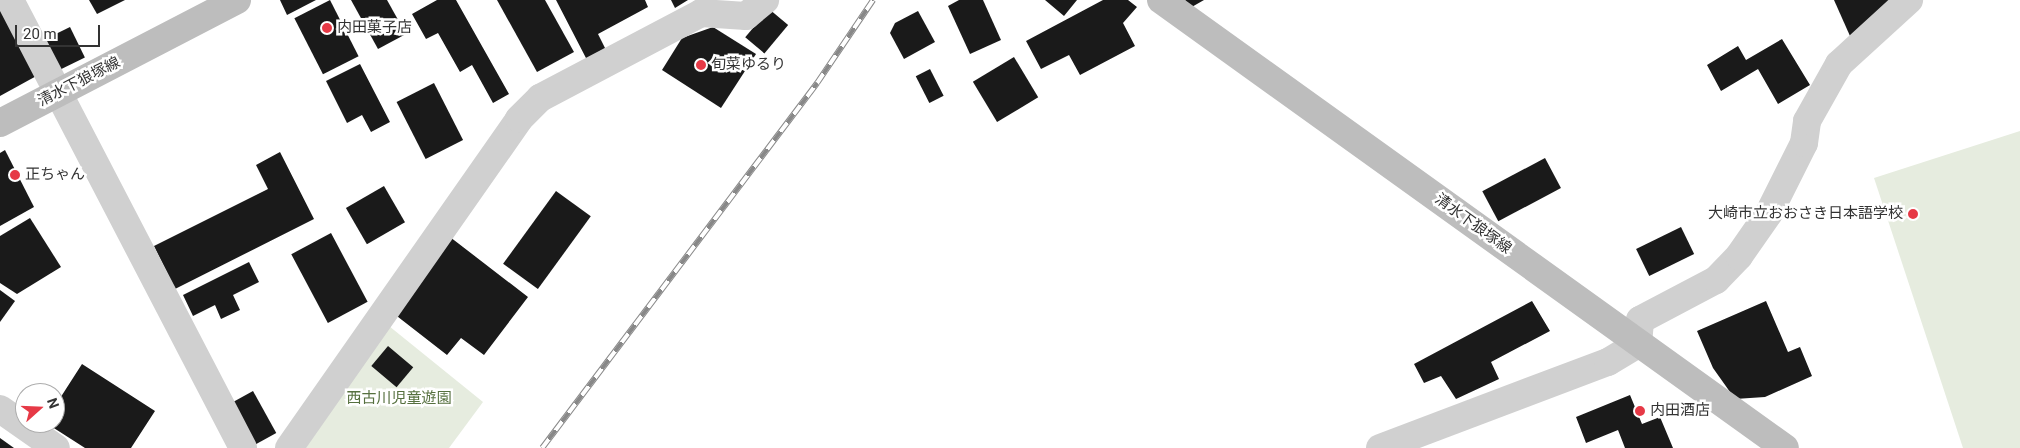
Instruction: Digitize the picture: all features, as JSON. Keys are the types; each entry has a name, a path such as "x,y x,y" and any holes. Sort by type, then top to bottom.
{"main road":[{"name":"清水下狼塚線","path":"0,123 237,0"},
{"name":"清水下狼塚線","path":"1161,0 1785,448"}],"street":[{"path":"10,0 242,448"},
{"path":"289,448 519,119 540,98 701,13 724,7 746,16 765,0"},
{"path":"1380,448 1608,362 1638,344 1640,320 1716,280 1740,256 1790,173 1804,143 1807,121 1839,64 1909,0"},
{"path":"0,409 56,448"}],"green space":[{"path":"2020,131 2020,448 1963,448 1874,178"},
{"name":"西古川児童遊園","path":"389,326 483,402 449,448 305,448"}],"building":[{"path":"89,0 125,0 97,14"},
{"path":"280,0 316,0 287,15"},
{"path":"330,0 359,56 323,74 294,18"},
{"path":"351,0 387,0 406,34 378,49"},
{"path":"437,0 456,0 509,94 493,103 472,65 460,72 438,33 426,39 412,14"},
{"path":"497,0 545,0 574,52 537,72"},
{"path":"556,0 645,0 648,7 598,34 606,50 587,60"},
{"path":"671,0 688,0 675,8"},
{"path":"959,0 983,0 1001,40 970,54 948,6"},
{"path":"1045,0 1077,0 1064,16"},
{"path":"1103,0 1128,0 1137,7 1123,23 1135,46 1080,75 1069,55 1041,69 1026,41"},
{"path":"1185,0 1204,0 1190,8"},
{"path":"1834,0 1900,0 1850,36"},
{"path":"0,7 40,74 0,96"},
{"path":"769,9 788,25 764,53 745,37"},
{"path":"918,11 935,42 904,59 890,33 895,23"},
{"path":"70,27 85,58 55,72 40,41"},
{"path":"713,27 756,54 721,108 662,70 682,38"},
{"path":"1782,39 1810,85 1778,104 1758,69 1721,91 1707,65 1738,46 1746,60"},
{"path":"1014,57 1038,97 997,122 973,82"},
{"path":"360,64 390,122 371,132 362,115 347,123 326,81"},
{"path":"930,69 944,96 929,103 916,76"},
{"path":"434,83 463,140 426,159 397,102"},
{"path":"5,150 34,207 0,226 0,153"},
{"path":"280,152 314,219 175,289 154,246 268,189 256,165"},
{"path":"1545,158 1561,188 1498,221 1482,191"},
{"path":"384,186 405,222 367,244 346,208"},
{"path":"556,191 591,216 538,289 503,264"},
{"path":"30,218 61,267 17,294 0,283 0,236"},
{"path":"1681,227 1694,254 1649,276 1636,249"},
{"path":"331,233 368,302 328,323 291,254"},
{"path":"450,237 528,297 484,355 461,338 447,355 393,313"},
{"path":"249,262 259,282 233,295 240,310 221,319 215,305 193,316 183,295"},
{"path":"0,290 15,301 0,322"},
{"path":"1532,301 1550,331 1491,362 1499,379 1456,399 1441,376 1424,383 1414,364"},
{"path":"1766,301 1788,352 1800,347 1812,376 1765,397 1735,399 1713,368 1697,331"},
{"path":"388,346 413,367 397,387 371,366"},
{"path":"82,364 155,411 131,448 85,448 62,433 65,433 65,390"},
{"path":"253,391 276,433 251,447 228,405"},
{"path":"1630,395 1642,424 1660,417 1673,448 1625,448 1618,430 1586,443 1576,417"},
{"path":"0,438 14,448 0,448"}],"railway":[{"path":"542,448 817,83 873,0"}],"place":[{"name":"内田菓子店","path":"327,28"},
{"name":"旬菜ゆるり","path":"701,65"},
{"name":"正ちゃん","path":"15,175"},
{"name":"大崎市立おおさき日本語学校","path":"1913,214"},
{"name":"内田酒店","path":"1640,411"}]}
